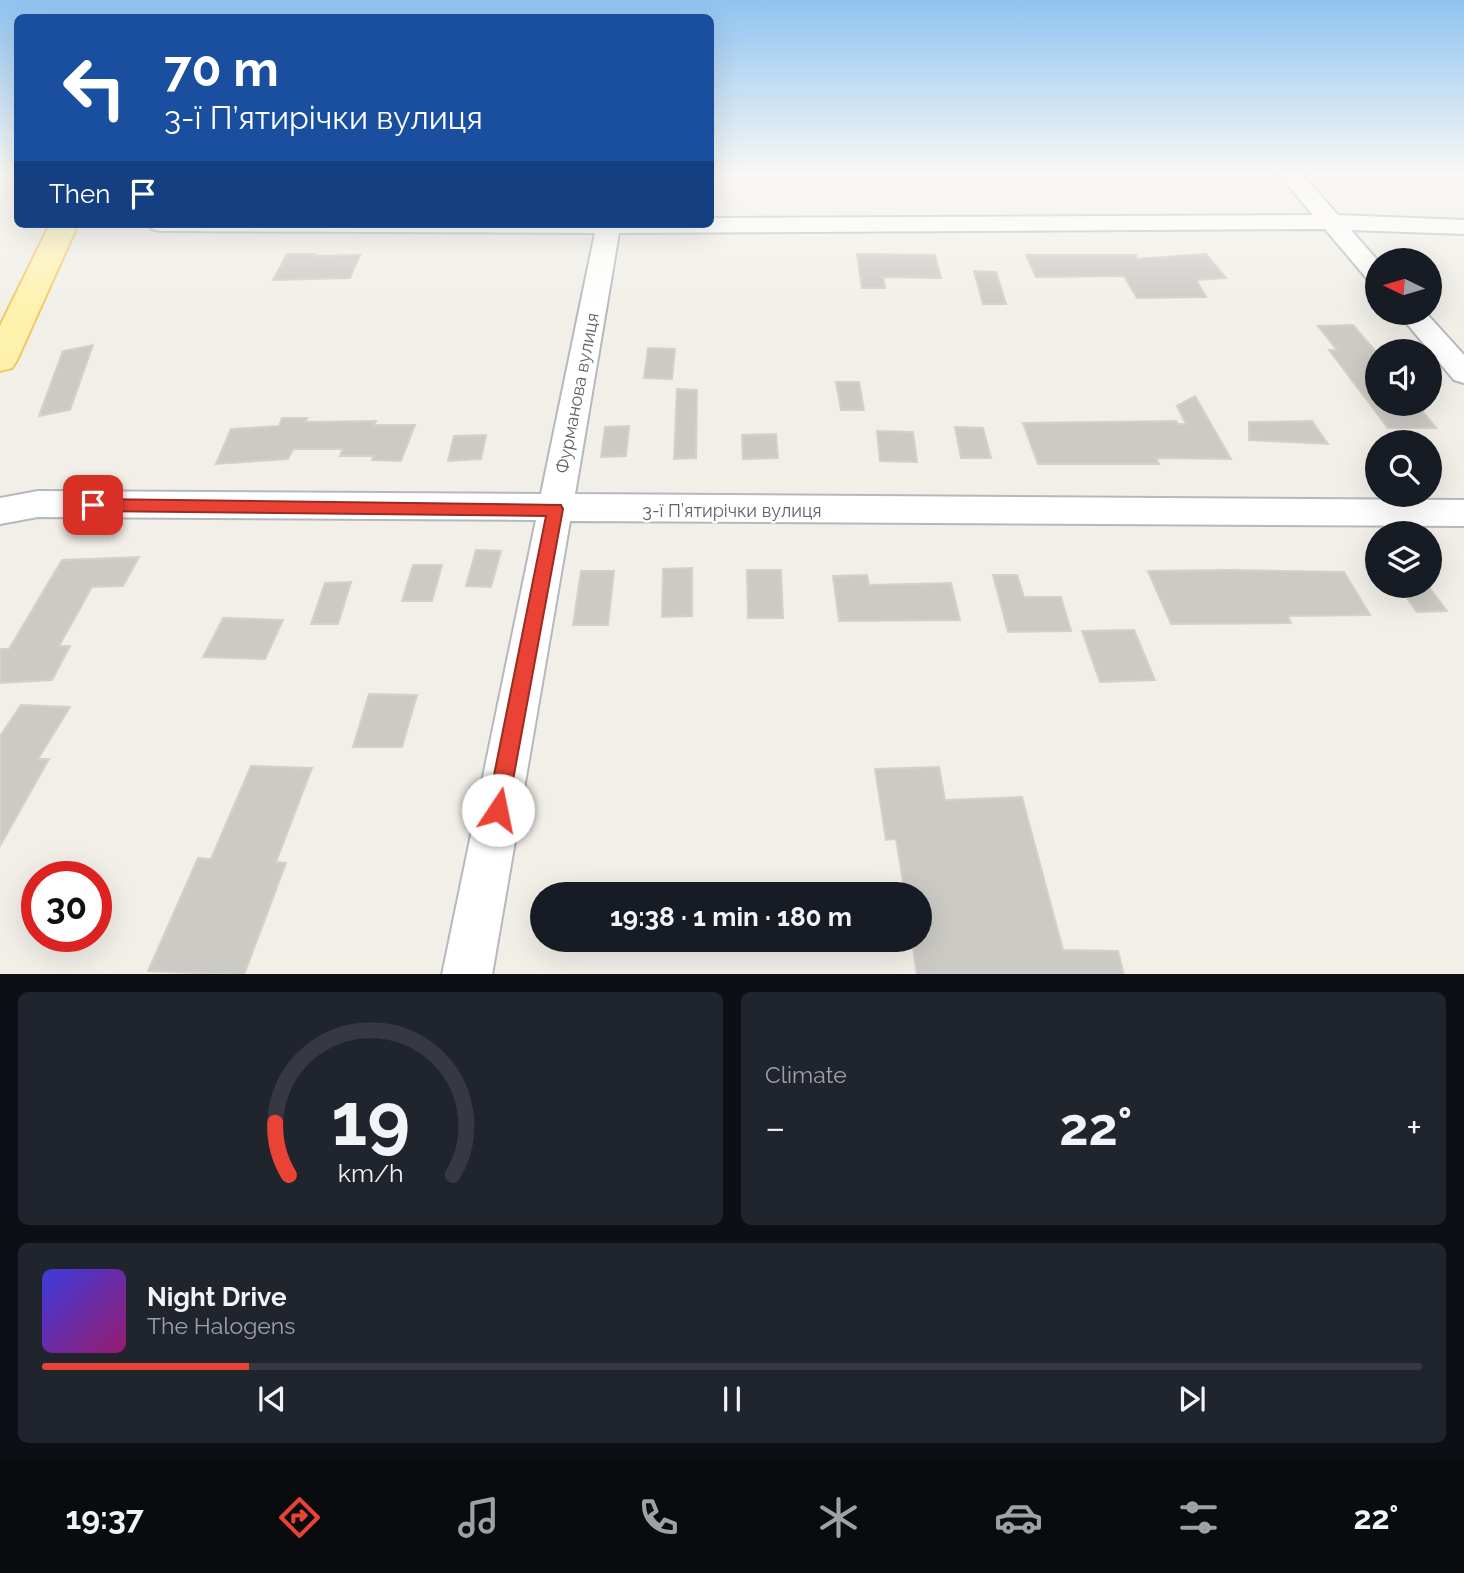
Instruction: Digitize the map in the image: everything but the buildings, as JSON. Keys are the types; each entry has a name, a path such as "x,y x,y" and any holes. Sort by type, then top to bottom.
{"main road":[{"path":"0,360 62,228"}],"street":[{"path":"1327,218 1365,261"},
{"path":"714,225 1330,222 1464,227"},
{"name":"Фурманова вулиця","path":"467,974 608,228"},
{"path":"1422,326 1464,373"},
{"name":"3-ї П’ятирічки вулиця","path":"0,511 38,504 1464,513"}],"route":[{"path":"93,505 555,509 498,810"}]}
